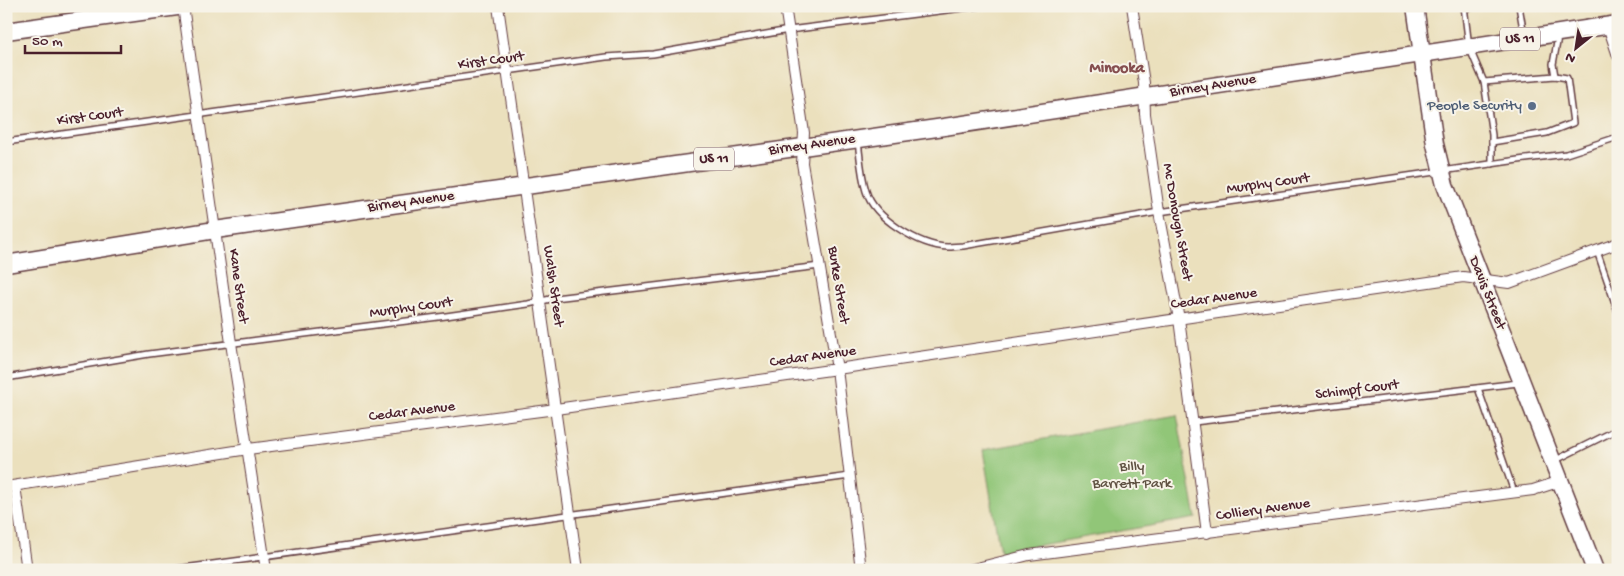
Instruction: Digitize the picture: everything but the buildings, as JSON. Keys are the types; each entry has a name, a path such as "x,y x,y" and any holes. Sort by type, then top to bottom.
{"main road":[{"path":"6,31 115,11 183,6"},
{"name":"Davis Street","path":"1415,6 1435,144 1441,171 1595,570"},
{"name":"Birney Avenue","path":"6,264 215,230 803,147 1613,25"}],"street":[{"name":"Kane Street","path":"183,6 231,343 266,570"},
{"name":"Walsh Street","path":"498,6 578,570"},
{"name":"Burke Street","path":"785,6 804,133 802,163 837,369 861,570"},
{"name":"Mc Donough Street","path":"1132,6 1144,83 1145,114 1159,212 1179,319 1208,533"},
{"path":"1613,25 1618,56"},
{"name":"Cedar Avenue","path":"10,487 248,449 556,409 1463,277 1509,283 1618,243"},
{"name":"Colliery Avenue","path":"969,570 1029,555 1533,490 1561,480"},
{"path":"10,487 27,570"}],"lane":[{"name":"Kirst Court","path":"6,142 606,57 653,54 789,30 979,6"},
{"path":"1483,6 1464,7 1468,47 1484,82 1492,142 1492,164"},
{"path":"1519,6 1524,38"},
{"path":"1554,76 1553,64 1559,33"},
{"path":"1484,82 1554,76 1567,78 1573,123 1547,132 1492,142"},
{"name":"Murphy Court","path":"857,139 866,192 878,212 895,227 922,240 946,247 963,246 1159,212 1566,154 1618,137"},
{"path":"1597,251 1618,312"},
{"name":"Murphy Court","path":"6,378 231,343 528,304 539,300 820,266"},
{"name":"Schimpf Court","path":"1194,422 1523,382"},
{"path":"1478,388 1514,492"},
{"path":"1553,461 1618,429"},
{"path":"169,570 850,476"}],"green space":[{"name":"Billy Barrett Park","path":"1177,415 1196,518 1000,552 983,450"}],"place":[{"name":"People Security","path":"1532,106"}],"district":[{"name":"Minooka","path":"1117,69"}]}
